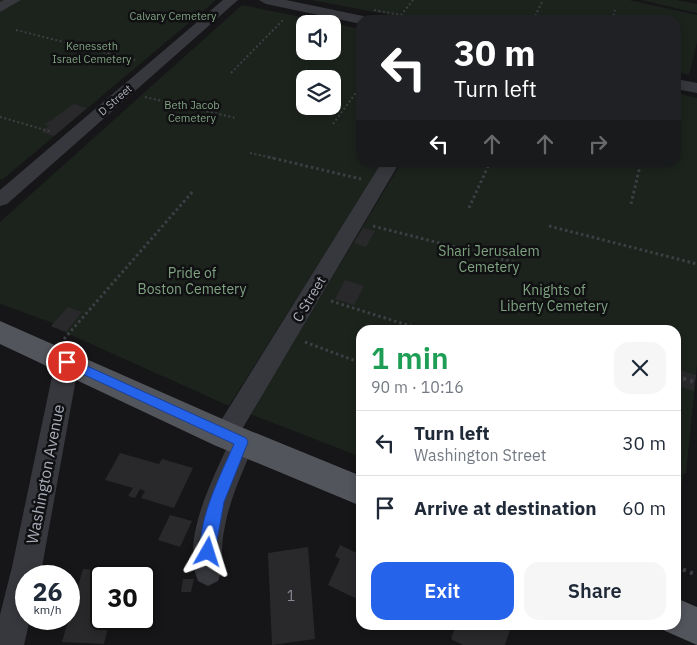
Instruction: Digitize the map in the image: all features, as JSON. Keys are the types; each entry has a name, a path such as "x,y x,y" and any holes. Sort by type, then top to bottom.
{"main road":[{"path":"0,332 234,438 356,489"},
{"path":"681,619 697,626"}],"street":[{"path":"0,8 14,0"},
{"name":"D Street","path":"0,200 231,0"},
{"path":"266,0 356,19"},
{"path":"681,85 697,88"},
{"name":"C Street","path":"208,571 210,533 234,438 311,294 388,167"},
{"name":"Washington Avenue","path":"8,645 27,567 59,358"}],"path":[{"path":"401,15 413,0"},
{"path":"536,15 543,0"},
{"path":"231,73 297,6"},
{"path":"614,15 615,10"},
{"path":"16,30 155,66"},
{"path":"125,92 236,118"},
{"path":"333,124 356,93"},
{"path":"0,117 72,138"},
{"path":"250,153 378,183"},
{"path":"469,208 488,167"},
{"path":"632,204 639,167"},
{"path":"59,358 194,190"},
{"path":"355,222 521,264"},
{"path":"550,226 697,264"},
{"path":"311,294 407,325"},
{"path":"298,340 356,361"},
{"path":"681,377 697,382"},
{"path":"681,569 697,575"}],"green space":[{"path":"0,0 216,0 2,180 0,179"},
{"path":"312,0 629,0 697,15 697,42 689,75 681,73 681,15 389,15"},
{"path":"641,0 676,0 697,4 697,13"},
{"name":"Pride of Boston Cemetery","path":"242,5 296,16 296,60 341,60 341,25 356,28 356,167 379,167 229,406 51,326 53,323 0,304 0,222"},
{"path":"681,94 697,98 697,364 686,474 683,473 681,492 681,325 356,325 356,455 250,414 399,167 681,167"}],"building":[{"path":"74,104 87,108 54,136 41,132 49,126 44,125"},
{"path":"363,228 375,231 366,247 354,243"},
{"path":"345,280 364,286 354,305 335,299"},
{"path":"68,307 82,312 66,332 51,326"},
{"path":"681,370 696,375 694,391 681,387"},
{"path":"120,453 159,464 162,459 193,468 174,508 141,498 145,491 140,489 135,498 128,496 133,488 105,480"},
{"path":"170,515 192,521 180,547 158,540"},
{"path":"340,545 356,553 356,599 328,585 340,559 335,556"},
{"path":"308,547 315,639 272,645 268,553"},
{"path":"83,569 90,569 90,630 107,630 104,644 62,642 65,630 80,630 80,579"},
{"path":"183,579 194,579 191,592 181,592"},
{"path":"454,630 510,630 505,645 463,645 451,639"}],"route":[{"path":"67,362 242,442 217,502 208,552"}],"park label":[{"name":"Calvary Cemetery","path":"173,16"},
{"name":"Kenesseth Israel Cemetery","path":"92,52"},
{"name":"Beth Jacob Cemetery","path":"192,111"},
{"name":"Shari Jerusalem Cemetery","path":"489,260"},
{"name":"Knights of Liberty Cemetery","path":"554,298"}]}
